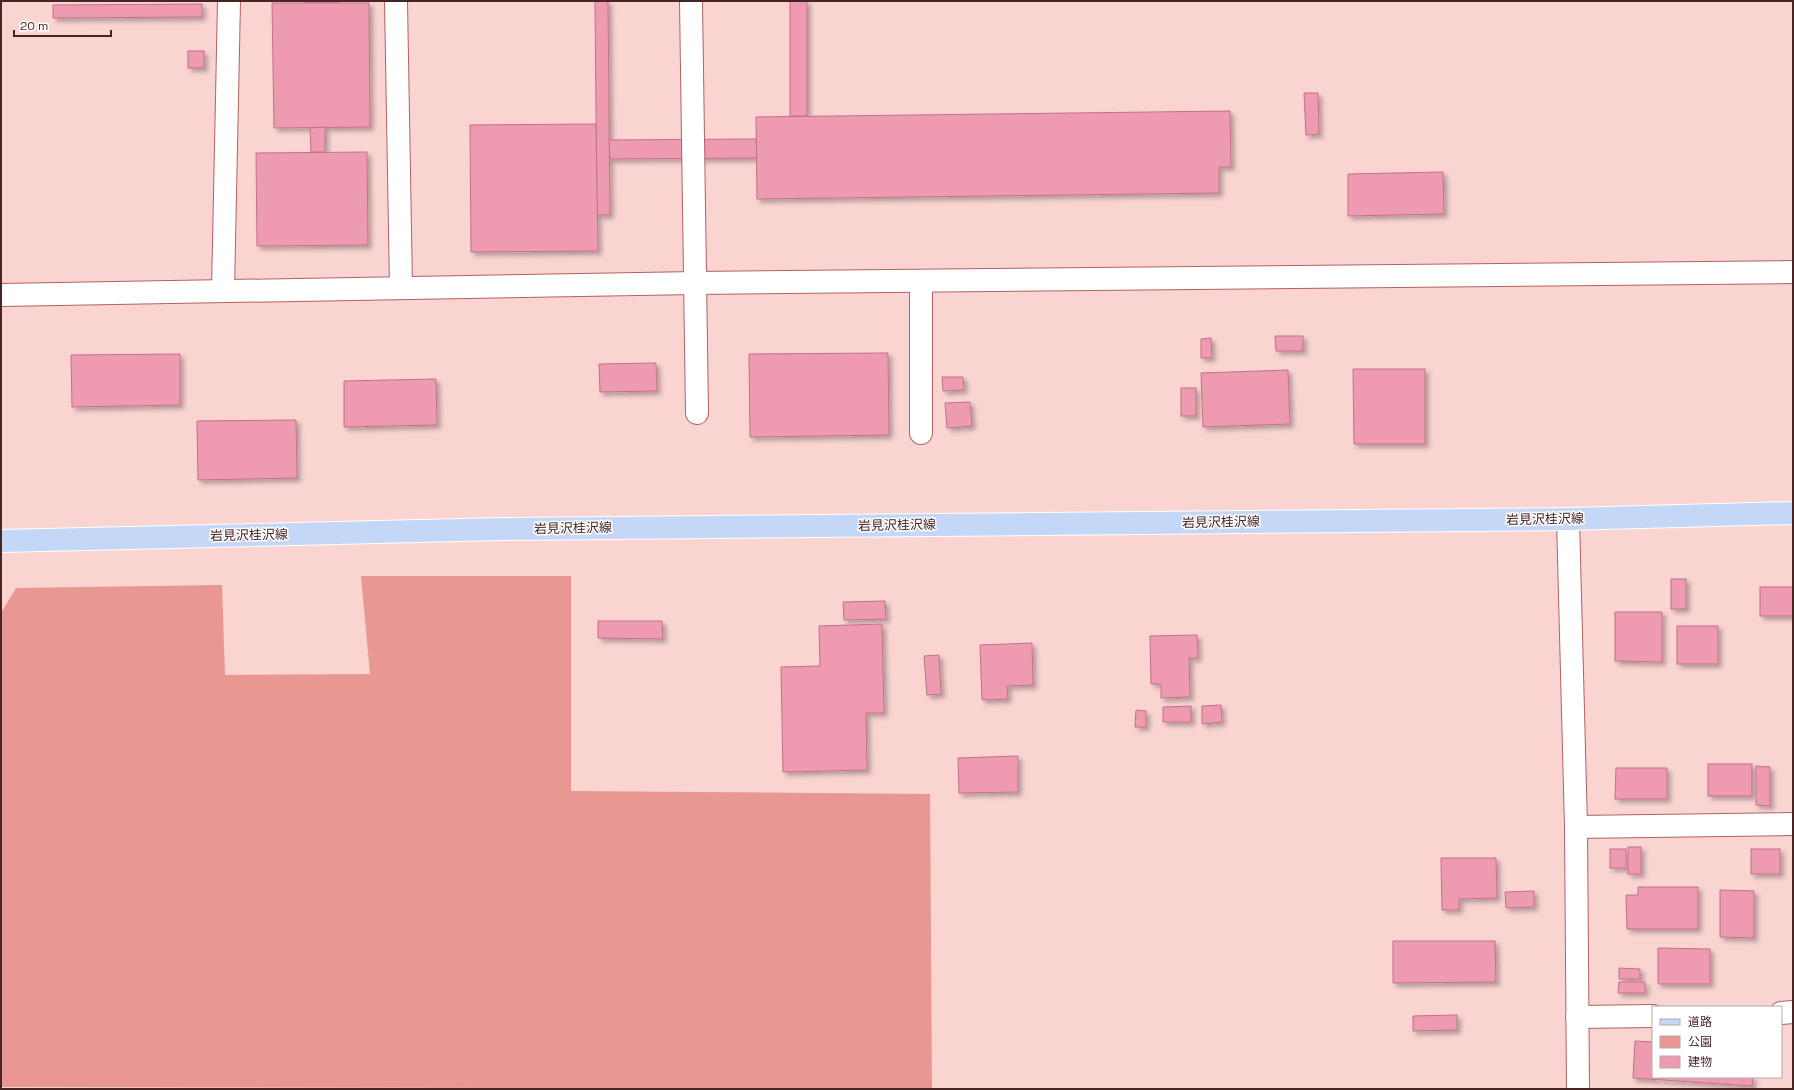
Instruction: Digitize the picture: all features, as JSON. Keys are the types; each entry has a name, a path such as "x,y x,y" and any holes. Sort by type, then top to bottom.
{"main road":[{"name":"岩見沢桂沢線","path":"1,541 502,529 1568,519 1793,513"}],"street":[{"path":"223,291 229,1"},
{"path":"396,1 401,288"},
{"path":"691,1 697,413"},
{"path":"1,295 696,283 1793,272"},
{"path":"921,281 921,433"},
{"path":"1568,519 1576,827 1578,1089"},
{"path":"1576,827 1793,824"},
{"path":"1782,1013 1793,1012"},
{"path":"1577,1017 1652,1016"}],"green space":[{"path":"361,576 571,576 571,791 930,794 932,1089 1,1087 1,613 16,588 222,585 225,675 370,674"}],"building":[{"path":"305,1 339,1 339,3 305,3"},
{"path":"595,1 608,1 610,215 597,215"},
{"path":"790,1 807,1 807,116 790,116"},
{"path":"272,3 369,3 370,127 274,128"},
{"path":"202,4 202,17 53,18 53,5"},
{"path":"188,51 204,51 204,68 188,68"},
{"path":"1304,93 1318,93 1319,134 1306,135"},
{"path":"1230,111 1231,167 1219,167 1219,193 757,199 756,117"},
{"path":"596,124 598,251 471,252 470,125"},
{"path":"325,127 325,152 311,152 310,128"},
{"path":"756,139 757,158 610,159 609,140"},
{"path":"367,152 368,245 257,246 256,153"},
{"path":"1443,172 1444,214 1348,216 1348,174"},
{"path":"1275,336 1303,336 1303,351 1276,351"},
{"path":"1211,338 1212,358 1201,358 1201,339"},
{"path":"888,353 889,435 750,437 749,354"},
{"path":"180,354 180,405 72,407 71,355"},
{"path":"656,363 657,391 600,392 599,364"},
{"path":"1353,369 1425,369 1425,444 1354,444"},
{"path":"1288,370 1290,424 1203,427 1201,373"},
{"path":"942,377 963,377 964,390 943,391"},
{"path":"436,379 437,425 344,427 344,381"},
{"path":"1181,388 1196,388 1196,416 1181,416"},
{"path":"970,402 972,426 947,428 945,403"},
{"path":"296,420 297,478 198,480 197,421"},
{"path":"1671,579 1686,579 1686,609 1671,609"},
{"path":"1760,587 1793,587 1793,616 1760,616"},
{"path":"885,601 886,619 844,620 843,602"},
{"path":"1615,612 1662,612 1662,662 1615,661"},
{"path":"598,621 662,621 663,639 598,638"},
{"path":"882,624 884,713 866,713 867,770 783,772 781,667 820,666 819,626"},
{"path":"1677,626 1718,626 1718,664 1677,664"},
{"path":"1197,635 1198,658 1189,658 1190,697 1161,698 1161,684 1151,684 1150,636"},
{"path":"1032,643 1033,685 1007,686 1008,699 982,700 980,645"},
{"path":"939,655 941,694 927,695 924,656"},
{"path":"1221,705 1222,722 1202,724 1202,706"},
{"path":"1191,706 1191,722 1163,722 1163,707"},
{"path":"1136,710 1146,711 1146,727 1135,727"},
{"path":"1018,756 1018,792 959,793 958,758"},
{"path":"1708,764 1752,764 1752,796 1708,796"},
{"path":"1756,766 1770,767 1770,806 1756,805"},
{"path":"1616,768 1667,768 1667,799 1615,799"},
{"path":"1628,847 1641,847 1641,874 1628,874"},
{"path":"1610,849 1626,849 1626,868 1610,868"},
{"path":"1751,849 1780,849 1780,874 1751,874"},
{"path":"1441,858 1496,858 1497,898 1459,899 1459,910 1442,910"},
{"path":"1638,887 1698,887 1698,929 1627,929 1626,895 1638,895"},
{"path":"1720,890 1754,891 1754,938 1720,937"},
{"path":"1534,891 1534,907 1506,908 1505,892"},
{"path":"1393,941 1495,941 1496,982 1393,983"},
{"path":"1658,948 1710,949 1710,984 1658,984"},
{"path":"1619,968 1640,969 1640,979 1619,979"},
{"path":"1619,982 1645,982 1645,993 1618,993"},
{"path":"1457,1015 1457,1030 1413,1031 1413,1016"},
{"path":"1635,1041 1652,1042 1652,1078 1753,1078 1752,1086 1633,1078"}]}
